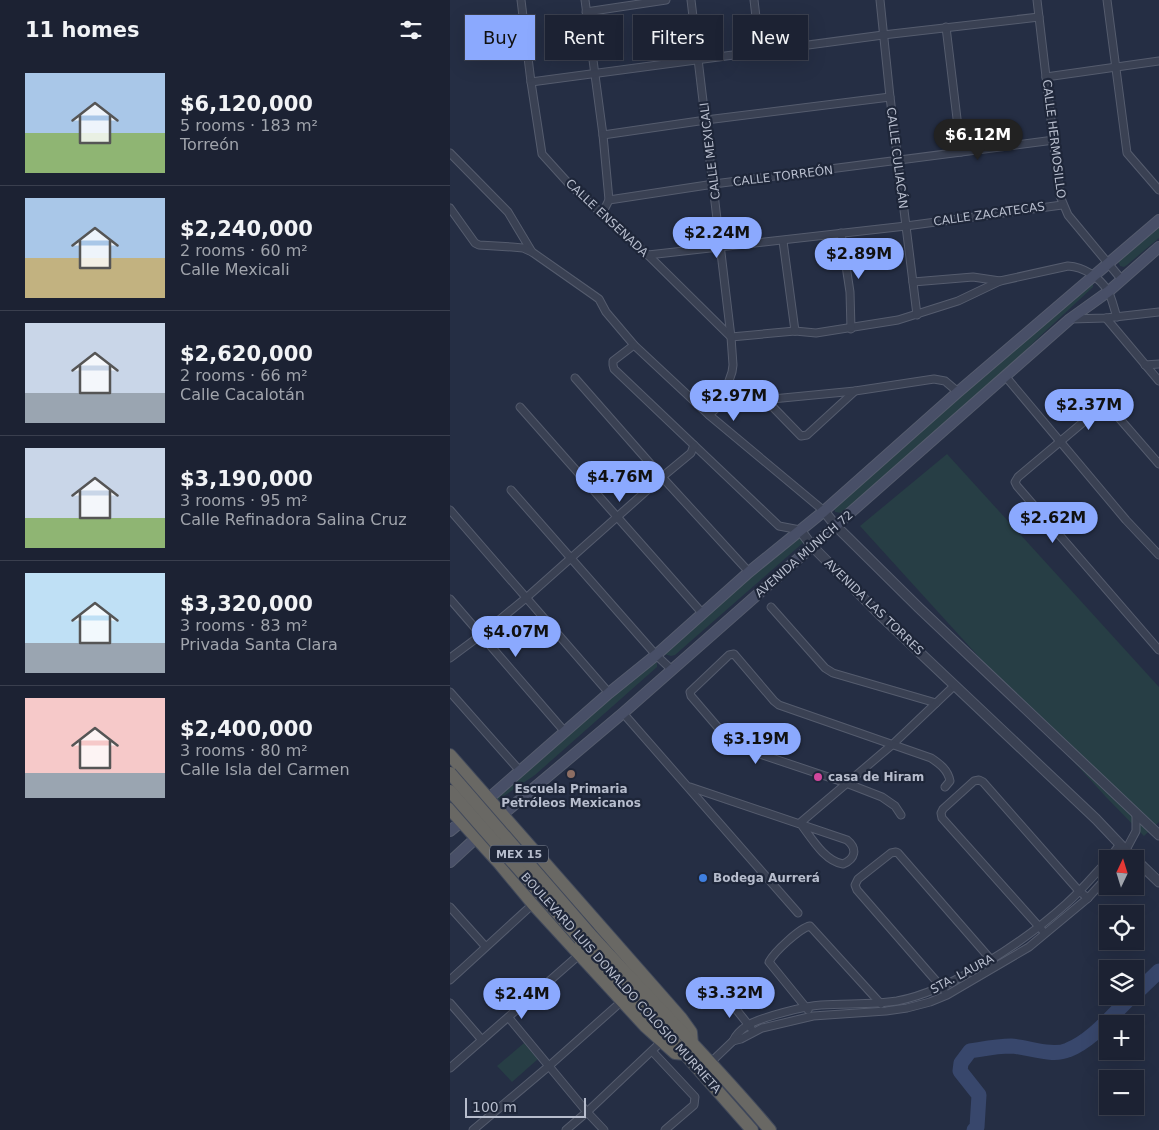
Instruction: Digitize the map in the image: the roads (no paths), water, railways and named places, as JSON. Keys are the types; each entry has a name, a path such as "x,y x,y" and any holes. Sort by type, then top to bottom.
{"highway":[{"path":"450,784 457,776 452,764"},
{"path":"450,809 579,955 661,1042 674,1053 689,1049 691,1032 681,1018 488,799 452,764"},
{"name":"BOULEVARD LUIS DONALDO COLOSIO MURRIETA","path":"452,764 584,936"},
{"name":"BOULEVARD LUIS DONALDO COLOSIO MURRIETA","path":"450,791 689,1049 752,1130"},
{"name":"AVENIDA MÚNICH 72","path":"461,822 488,799"},
{"name":"AVENIDA MÚNICH 72","path":"476,838 502,815"},
{"path":"499,863 499,852 505,842 514,838 528,844"},
{"name":"BOULEVARD LUIS DONALDO COLOSIO MURRIETA","path":"689,1049 711,1062 770,1129"}],"main road":[{"name":"AVENIDA MÚNICH 72","path":"488,799 1159,220"},
{"name":"AVENIDA MÚNICH 72","path":"502,815 672,670 1070,319 1122,280 1159,247"},
{"name":"AVENIDA MÚNICH 72","path":"450,831 461,822"},
{"name":"AVENIDA MÚNICH 72","path":"450,862 476,838"}],"street":[{"name":"CALLE ENSENADA","path":"521,0 530,82 542,154 570,185 648,255 731,336"},
{"path":"585,0 603,135 609,200 602,214"},
{"path":"586,12 666,0"},
{"name":"CALLE MEXICALI","path":"691,0 693,15"},
{"path":"754,0 756,15"},
{"name":"CALLE CULIACÁN","path":"880,0 917,315"},
{"name":"CALLE HERMOSILLO","path":"1036,0 1062,205 1068,215 1122,280"},
{"path":"1107,0 1127,153 1159,190"},
{"path":"808,45 1039,17"},
{"path":"946,27 961,152"},
{"path":"530,82 684,60"},
{"name":"CALLE MEXICALI","path":"698,60 714,184 733,365 721,404"},
{"path":"1046,77 1159,61"},
{"path":"603,135 890,97"},
{"name":"CALLE TORREÓN","path":"609,200 714,184 1054,140"},
{"path":"450,153 508,212 532,252"},
{"name":"CALLE ZACATECAS","path":"648,255 783,241 1062,205"},
{"path":"450,208 475,243 479,245 523,248 532,252 599,299 606,312 634,345 709,415 824,511 836,526 919,608 1159,835"},
{"path":"841,233 850,292 851,328"},
{"path":"783,241 794,331"},
{"path":"731,336 794,331 816,333 898,320 958,301 1000,281 1068,266 1075,266 1094,275 1108,291 1117,317"},
{"path":"913,282 973,277 1000,281"},
{"path":"1070,319 1106,318 1159,312"},
{"path":"1106,318 1159,381"},
{"path":"634,345 613,361 614,369 780,526 800,530"},
{"path":"1145,365 1159,364"},
{"path":"1006,377 1126,520 1159,555"},
{"path":"575,378 749,572"},
{"path":"709,415 721,404 855,390 934,379 945,381 958,392"},
{"path":"766,400 803,436 808,435 855,390"},
{"path":"1159,464 1106,403 1018,477 1016,482 1017,486 1159,650"},
{"path":"520,407 703,614"},
{"path":"450,658 482,635 526,598 662,477 692,453 694,445"},
{"path":"511,490 656,655 672,670"},
{"path":"450,510 610,693"},
{"name":"AVENIDA LAS TORRES","path":"800,530 812,546 879,614 1082,806 1121,850"},
{"path":"450,599 564,732"},
{"path":"771,606 825,668 833,673 936,703"},
{"path":"901,815 890,802 846,783 733,745 691,696 690,692 729,655 734,654 779,705 931,758 939,763 949,774 950,781 945,787"},
{"path":"800,824 893,744 955,685"},
{"path":"450,692 520,771"},
{"path":"623,712 690,787 798,914"},
{"path":"1046,933 942,818 941,813 943,809 974,781 979,780 983,782 1079,891 1088,898"},
{"path":"690,787 800,824 847,840 853,845 854,852 852,858 843,864 836,863 800,824"},
{"name":"STA. LAURA","path":"1123,850 1136,831 1136,814"},
{"path":"947,995 857,890 855,885 858,879 891,853 898,853 998,967"},
{"name":"AVENIDA LAS TORRES","path":"1144,868 1159,882"},
{"name":"STA. LAURA","path":"749,1024 820,1005 880,1003 910,998 942,987 991,959 1039,927 1067,904 1099,869"},
{"name":"STA. LAURA","path":"733,1041 753,1032 813,1016 886,1011 930,1002 947,995 998,967 1029,947 1088,898 1099,886"},
{"path":"450,980 533,904"},
{"path":"450,907 485,946"},
{"path":"813,1016 769,962 771,957 788,942 806,927 810,926 886,1011"},
{"path":"450,1068 579,955"},
{"path":"723,993 749,1024 753,1032"},
{"path":"473,1130 622,1000"},
{"path":"450,1003 482,1040"},
{"path":"509,1018 604,1130"},
{"path":"711,1062 749,1024"},
{"path":"566,1130 661,1042"},
{"path":"652,1051 695,1097 694,1105 665,1130"}],"waterway":[{"path":"1144,985 1159,971"},
{"path":"974,1130 977,1127 979,1095 960,1071 961,1063 970,1051 1011,1046 1047,1052 1062,1052 1086,1040 1123,1005"}],"place":[{"name":"Escuela Primaria Petróleos Mexicanos","path":"571,774"},
{"name":"casa de Hiram","path":"818,777"},
{"name":"Bodega Aurrerá","path":"703,878"}]}
